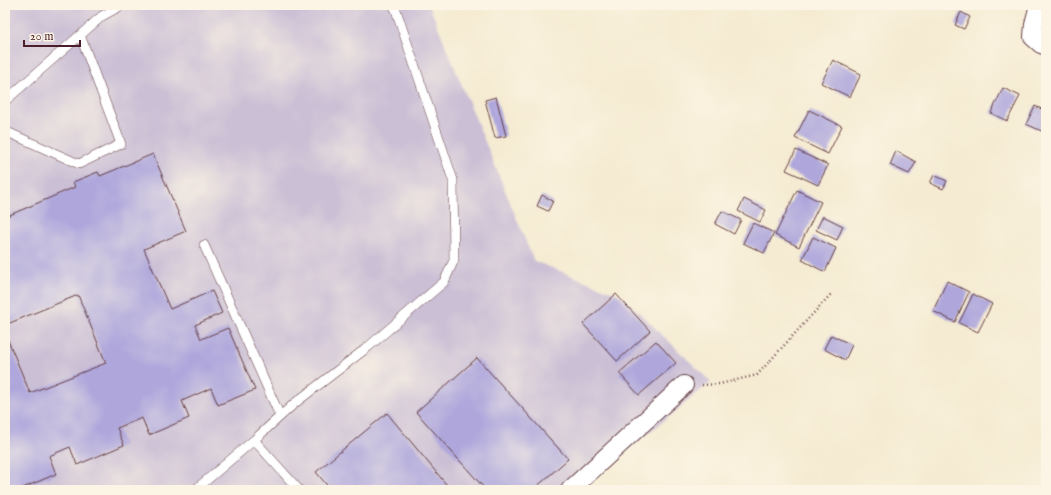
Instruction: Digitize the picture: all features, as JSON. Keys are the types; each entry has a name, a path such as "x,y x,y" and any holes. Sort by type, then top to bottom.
{"street":[{"path":"1039,5 1034,24 1033,37 1041,44 1046,46"},
{"path":"570,490 684,385"}],"lane":[{"path":"5,101 102,16 122,5"},
{"path":"195,490 295,403 368,347 444,282 454,260 453,180 396,10 393,5"},
{"path":"5,131 78,164 121,144 80,35"},
{"path":"204,245 280,416"},
{"path":"254,440 299,490"}],"path":[{"path":"684,385 720,384 756,375 831,294"}],"shaded area":[{"path":"6,5 429,5 534,261 621,295 711,382 580,490 5,490"}],"building":[{"path":"961,12 970,17 964,29 955,25"},
{"path":"833,60 861,74 850,97 821,83"},
{"path":"1003,88 1020,96 1007,121 991,113"},
{"path":"496,97 506,136 495,138 485,100"},
{"path":"1035,106 1046,111 1046,133 1026,124"},
{"path":"809,110 842,126 828,154 795,138"},
{"path":"796,150 828,165 818,185 786,170"},
{"path":"896,151 916,162 909,174 890,165"},
{"path":"153,154 186,231 144,249 170,309 212,291 222,313 195,325 201,339 228,328 255,390 218,405 211,388 182,401 189,418 149,435 142,418 117,428 124,445 77,465 70,447 49,456 56,474 18,490 5,490 5,333 30,393 106,363 78,295 5,325 5,217 75,187 73,182 98,172 100,176"},
{"path":"934,175 947,181 943,189 930,183"},
{"path":"797,190 821,202 799,247 775,235"},
{"path":"542,195 553,201 548,211 537,206"},
{"path":"744,199 766,210 760,222 738,211"},
{"path":"722,211 741,220 734,234 715,224"},
{"path":"823,216 843,226 837,240 816,230"},
{"path":"753,223 774,233 764,253 743,243"},
{"path":"813,237 836,248 825,272 802,260"},
{"path":"947,281 969,292 955,322 933,311"},
{"path":"616,294 650,331 617,361 583,324"},
{"path":"973,294 992,304 978,332 959,323"},
{"path":"831,335 852,345 845,360 824,349"},
{"path":"656,341 676,363 639,395 619,373"},
{"path":"477,358 568,459 533,490 486,490 416,412"},
{"path":"387,413 451,490 331,490 316,472"}]}
